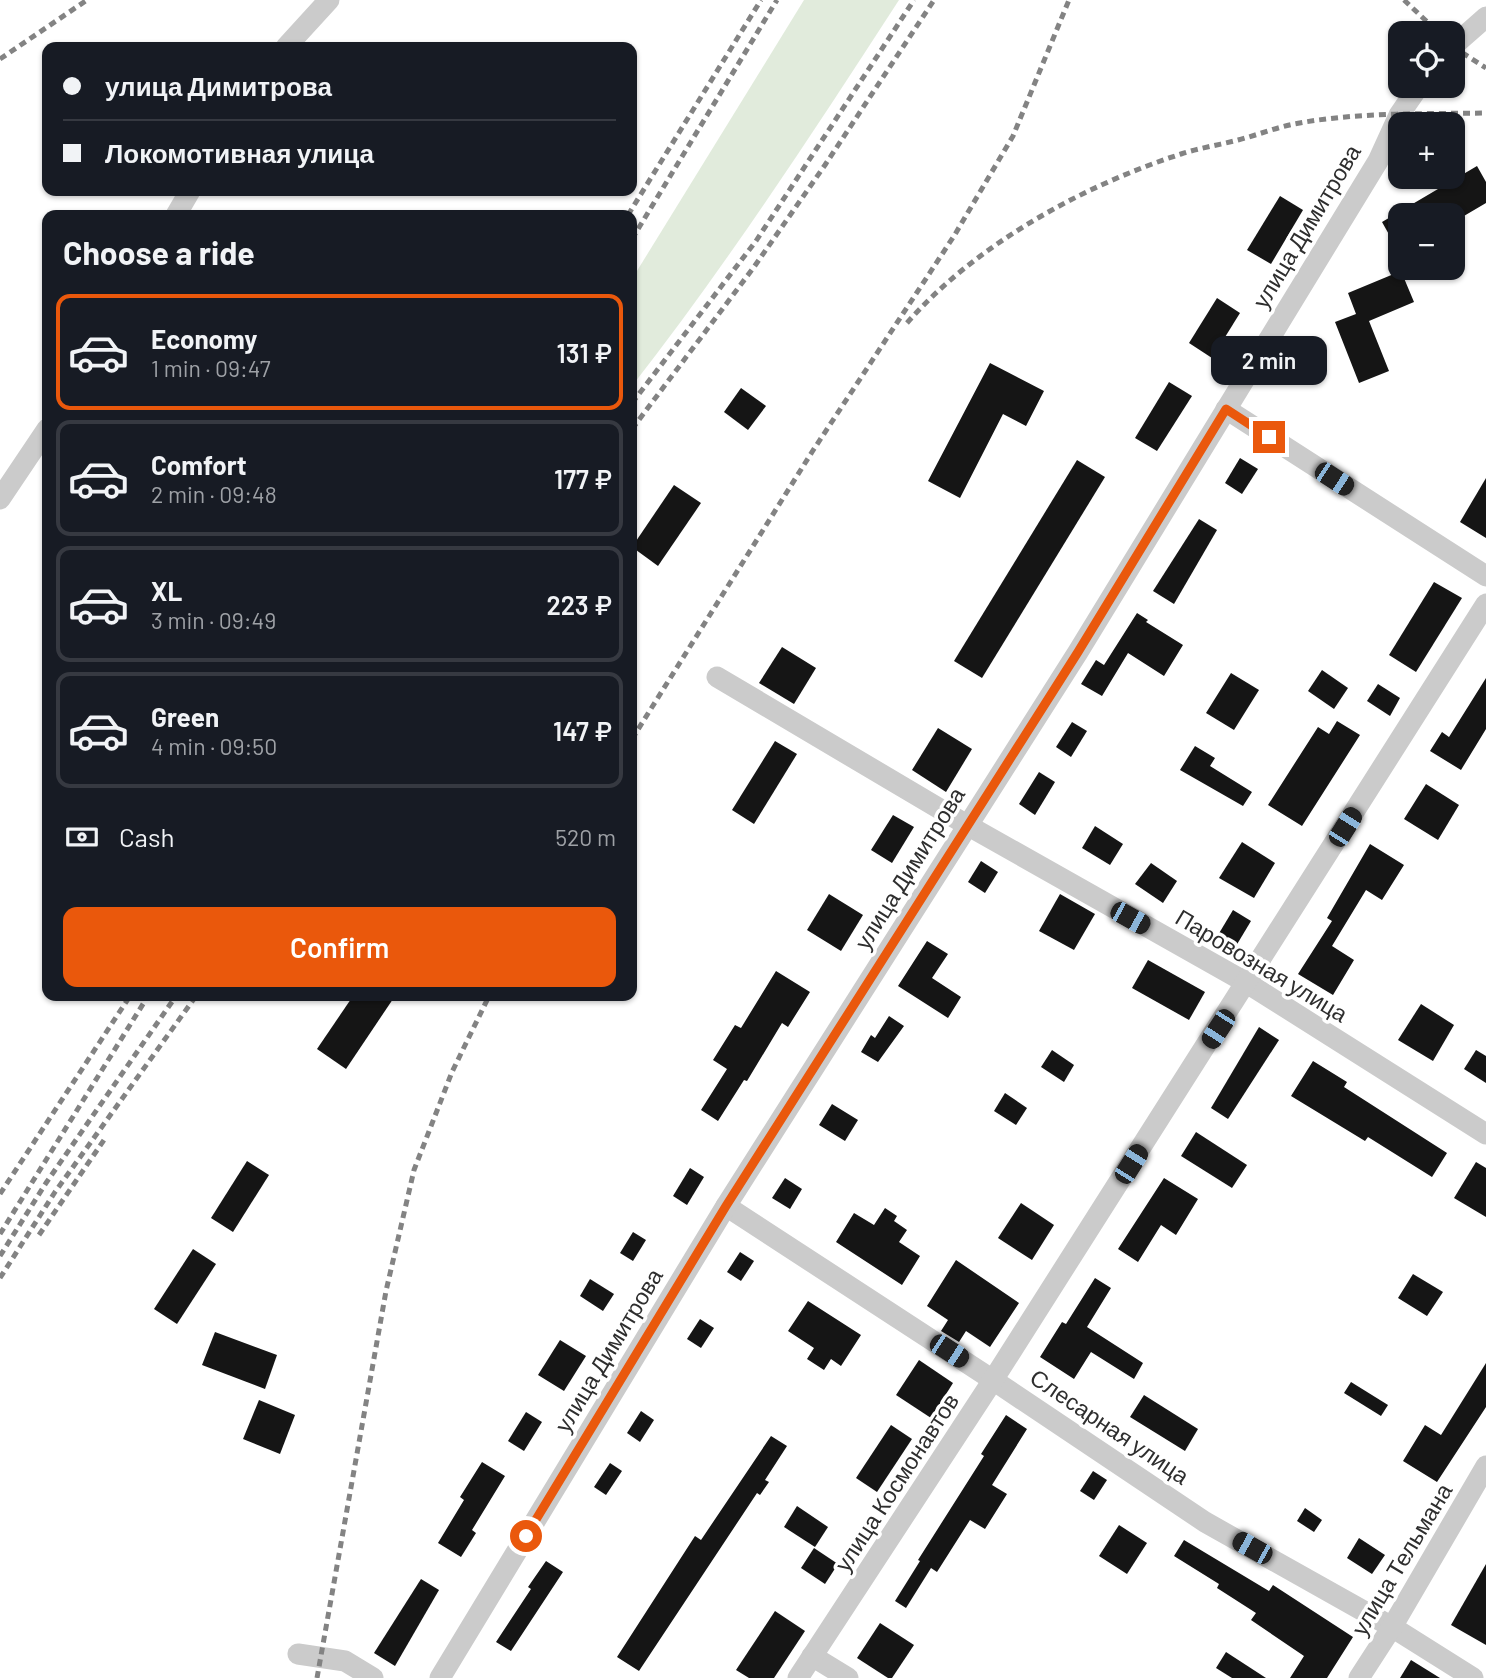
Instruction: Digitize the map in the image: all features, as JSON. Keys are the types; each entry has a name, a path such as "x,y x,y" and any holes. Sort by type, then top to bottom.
{"street":[{"path":"290,42 328,0"},
{"path":"1465,36 1486,17"},
{"name":"улица Димитрова","path":"440,1678 726,1206 1078,652 1378,161 1399,115 1411,98"},
{"path":"1226,409 1486,576"},
{"path":"0,499 42,436"},
{"name":"улица Космонавтов","path":"798,1678 1247,984 1486,604"},
{"name":"Паровозная улица","path":"717,677 967,825 1247,984 1486,1134"},
{"name":"Слесарная улица","path":"726,1206 1205,1522 1392,1627 1473,1678"},
{"name":"улица Тельмана","path":"1359,1678 1392,1627 1486,1466"},
{"path":"298,1654 345,1661 373,1678"},
{"path":"812,1656 848,1678"}],"green space":[{"path":"804,0 899,0 736,244 637,379 637,271"}],"building":[{"path":"1477,166 1486,182 1486,203 1465,215 1465,203 1414,203 1438,189 1465,189 1465,173"},
{"path":"1280,196 1303,210 1271,264 1247,250"},
{"path":"1388,218 1388,233 1382,222"},
{"path":"1388,276 1388,280 1405,280 1414,302 1369,321 1389,371 1359,383 1335,322 1356,314 1348,293"},
{"path":"1217,298 1240,313 1212,358 1189,343"},
{"path":"990,363 1044,391 1026,426 1003,414 960,498 928,481"},
{"path":"1169,382 1192,396 1157,451 1135,438"},
{"path":"741,388 766,406 748,430 724,412"},
{"path":"1240,458 1258,469 1242,494 1225,483"},
{"path":"1077,460 1105,477 982,678 954,661"},
{"path":"1486,478 1486,538 1460,522"},
{"path":"674,485 701,503 658,566 637,551 637,540"},
{"path":"1199,519 1217,530 1174,604 1153,591"},
{"path":"1434,582 1462,598 1416,672 1389,655"},
{"path":"1137,613 1148,620 1146,622 1183,645 1164,676 1128,653 1102,696 1081,684 1096,660 1104,665"},
{"path":"782,647 816,668 794,704 759,683"},
{"path":"1322,670 1348,688 1334,709 1308,691"},
{"path":"1231,673 1259,690 1234,730 1206,713"},
{"path":"1486,678 1486,729 1461,770 1430,751 1442,732 1449,737"},
{"path":"1378,684 1400,698 1390,716 1367,701"},
{"path":"1337,721 1360,735 1302,826 1268,805 1318,727 1329,734"},
{"path":"1072,722 1087,731 1071,757 1056,747"},
{"path":"938,728 972,749 946,792 912,770"},
{"path":"775,741 797,754 754,824 732,810"},
{"path":"1195,746 1215,758 1210,766 1252,792 1243,806 1180,770"},
{"path":"1039,772 1055,782 1035,815 1019,804"},
{"path":"1426,784 1459,805 1438,840 1404,819"},
{"path":"893,815 914,827 892,863 871,850"},
{"path":"1095,826 1123,844 1110,865 1082,848"},
{"path":"1242,842 1275,863 1254,898 1219,878"},
{"path":"1370,844 1404,865 1382,900 1366,890 1332,946 1354,960 1333,995 1298,974 1332,921 1327,918"},
{"path":"981,861 998,872 985,893 968,882"},
{"path":"1151,863 1177,881 1163,903 1135,884"},
{"path":"829,894 863,915 841,951 807,930"},
{"path":"1060,894 1095,914 1074,950 1039,931"},
{"path":"1233,910 1251,921 1236,946 1218,935"},
{"path":"927,941 948,954 932,978 961,997 948,1018 898,986"},
{"path":"1148,960 1205,992 1189,1020 1132,988"},
{"path":"776,971 810,992 788,1027 782,1023 747,1081 744,1080 718,1121 701,1110 727,1069 713,1060 735,1025 741,1028"},
{"path":"350,1001 392,1001 346,1069 317,1049"},
{"path":"1421,1004 1454,1025 1433,1061 1398,1040"},
{"path":"889,1016 904,1026 878,1062 861,1052 871,1035 875,1038"},
{"path":"1259,1027 1279,1040 1228,1119 1211,1108"},
{"path":"1052,1050 1074,1065 1064,1082 1041,1067"},
{"path":"1476,1050 1486,1056 1486,1083 1464,1069"},
{"path":"1313,1061 1347,1082 1344,1087 1447,1153 1432,1177 1368,1137 1365,1141 1291,1096"},
{"path":"1005,1093 1027,1108 1016,1125 994,1111"},
{"path":"832,1104 858,1120 845,1141 819,1125"},
{"path":"1196,1132 1247,1165 1232,1188 1181,1156"},
{"path":"247,1161 269,1175 233,1232 211,1218"},
{"path":"1476,1162 1486,1168 1486,1217 1454,1198"},
{"path":"690,1168 704,1177 687,1205 673,1196"},
{"path":"785,1178 802,1189 790,1209 772,1198"},
{"path":"1164,1178 1198,1199 1176,1235 1161,1225 1138,1262 1118,1249"},
{"path":"1021,1203 1054,1225 1032,1260 998,1238"},
{"path":"885,1208 897,1216 894,1221 907,1230 899,1242 920,1256 902,1285 836,1242 854,1213 874,1225"},
{"path":"633,1232 646,1240 633,1261 620,1253"},
{"path":"193,1249 216,1264 177,1324 154,1309"},
{"path":"740,1252 754,1261 741,1281 727,1272"},
{"path":"956,1260 1019,1303 990,1347 966,1331 959,1342 941,1331 948,1320 927,1306"},
{"path":"1413,1274 1443,1292 1427,1316 1398,1298"},
{"path":"1095,1278 1111,1288 1087,1327 1143,1363 1134,1379 1091,1352 1074,1379 1040,1357 1062,1322 1066,1324"},
{"path":"590,1279 614,1294 603,1311 580,1296"},
{"path":"808,1301 861,1335 841,1366 831,1359 824,1370 807,1359 814,1348 788,1331"},
{"path":"700,1319 714,1328 701,1348 687,1339"},
{"path":"215,1332 277,1355 265,1389 202,1365"},
{"path":"560,1340 586,1356 564,1391 538,1375"},
{"path":"919,1360 953,1383 931,1418 896,1395"},
{"path":"1486,1363 1486,1407 1437,1482 1403,1461 1425,1425 1441,1435"},
{"path":"1351,1382 1388,1405 1381,1416 1344,1393"},
{"path":"1144,1395 1198,1429 1185,1451 1130,1417"},
{"path":"259,1400 295,1415 280,1454 243,1439"},
{"path":"641,1411 654,1420 640,1442 627,1433"},
{"path":"526,1412 542,1422 524,1451 508,1441"},
{"path":"1006,1415 1027,1429 992,1485 1007,1494 985,1529 970,1520 937,1572 931,1568 906,1608 895,1601 984,1456 981,1454"},
{"path":"891,1425 912,1439 877,1492 856,1478"},
{"path":"771,1436 787,1446 765,1480 769,1482 760,1495 757,1493 639,1671 617,1657 695,1536 701,1540"},
{"path":"482,1462 505,1476 472,1530 476,1533 461,1557 438,1543 464,1500 460,1497"},
{"path":"610,1463 622,1471 606,1495 594,1487"},
{"path":"1093,1471 1107,1480 1094,1500 1080,1491"},
{"path":"797,1506 828,1527 815,1547 784,1527"},
{"path":"1305,1508 1322,1520 1314,1532 1297,1521"},
{"path":"1119,1525 1147,1543 1127,1574 1099,1556"},
{"path":"1359,1538 1385,1555 1372,1574 1347,1558"},
{"path":"1184,1540 1269,1591 1273,1585 1353,1637 1327,1678 1290,1678 1304,1656 1251,1620 1256,1613 1217,1588 1219,1584 1174,1556"},
{"path":"814,1548 838,1564 825,1584 801,1568"},
{"path":"546,1561 563,1572 511,1651 496,1642"},
{"path":"1486,1564 1486,1645 1451,1625"},
{"path":"421,1579 439,1590 395,1666 374,1653"},
{"path":"775,1611 805,1631 774,1678 749,1678 736,1670"},
{"path":"880,1623 914,1645 892,1678 857,1658"},
{"path":"1226,1652 1266,1678 1232,1678 1216,1668"},
{"path":"1411,1660 1440,1678 1400,1678"}],"railway":[{"path":"0,59 87,0"},
{"path":"631,210 761,0"},
{"path":"637,231 777,0"},
{"path":"637,396 756,241 914,0"},
{"path":"637,422 754,267 934,0"},
{"path":"637,731 812,452 954,236 1013,136 1069,0"},
{"path":"1404,0 1426,21"},
{"path":"1465,54 1486,68"},
{"path":"907,323 934,295 997,244 1069,201 1144,167 1195,150 1317,120 1390,114 1486,113"},
{"path":"0,1194 127,1001"},
{"path":"0,1234 145,1001"},
{"path":"0,1256 46,1183 173,1001"},
{"path":"0,1278 55,1192 192,1001"},
{"path":"317,1678 386,1291 414,1170 452,1072 487,1001"},
{"path":"39,1235 106,1137"}],"route":[{"path":"526,1536 726,1206 1078,652 1226,409 1269,437"}]}
